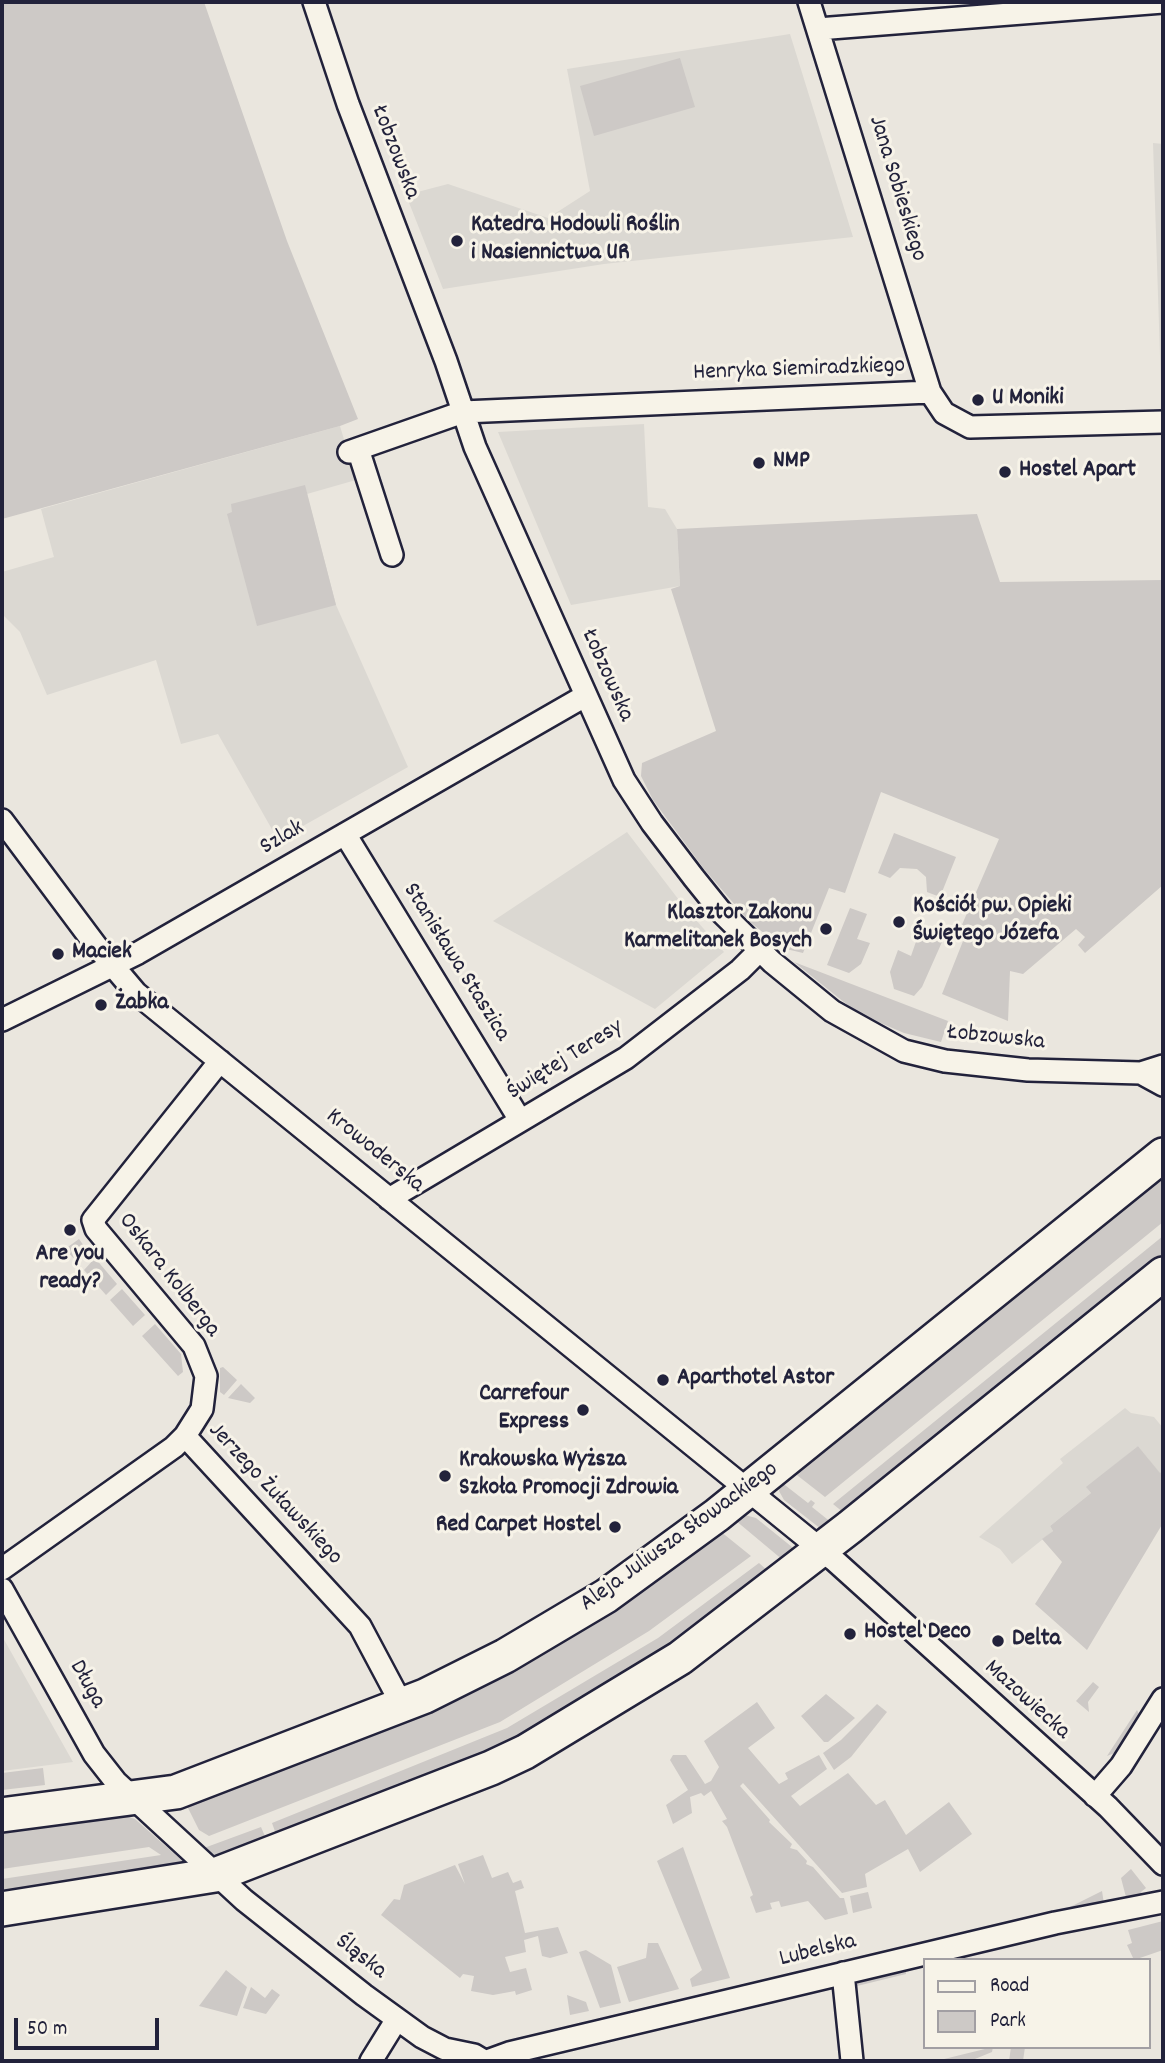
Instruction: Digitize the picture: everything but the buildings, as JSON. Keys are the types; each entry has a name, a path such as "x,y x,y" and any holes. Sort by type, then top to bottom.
{"main road":[{"name":"Aleja Juliusza Słowackiego","path":"2,1815 135,1800 176,1792 402,1705 478,1671 606,1595 747,1491 1163,1155"},
{"path":"2,1909 215,1875 491,1768 525,1752 680,1658 821,1550 1163,1274"}],"street":[{"name":"Łobzowska","path":"314,2 348,104 475,447 585,696 635,800 723,914 759,951 832,1011 904,1051 944,1061 1003,1068 1141,1073 1163,1066"},
{"name":"Jana Sobieskiego","path":"809,2 930,392"},
{"path":"818,29 1163,2"},
{"name":"Henryka Siemiradzkiego","path":"392,555 353,451 463,412 930,392 944,413 970,427 1163,422"},
{"name":"Szlak","path":"2,1020 112,965 585,696"},
{"name":"Krowoderska","path":"2,820 136,993 821,1550"},
{"name":"Stanisława Staszica","path":"345,834 520,1120"},
{"name":"Świętej Teresy","path":"389,1199 626,1058 740,970 759,951"},
{"name":"Oskara Kolberga","path":"185,1436 205,1400 206,1376 200,1357 191,1341 96,1229 93,1220 220,1061"},
{"name":"Łobzowska","path":"1141,1073 1163,1085"},
{"name":"Jerzego Żuławskiego","path":"2,1569 142,1472 185,1436 360,1626 402,1705"},
{"name":"Mazowiecka","path":"821,1550 1096,1796 1163,1864"},
{"name":"Długa","path":"2,1589 94,1754 116,1782 215,1875"},
{"path":"1096,1796 1121,1766 1163,1699"},
{"name":"Śląska","path":"215,1875 397,2019 437,2045 474,2055 485,2061"},
{"name":"Lubelska","path":"485,2061 509,2053 1055,1923 1163,1902"},
{"path":"843,1973 852,2061"},
{"path":"374,2058 397,2019"}],"shaded area":[{"path":"790,34 853,237 604,264 443,289 406,195 448,184 548,218 590,191 567,69"},
{"path":"1153,143 1163,144 1163,417 1162,417"},
{"path":"644,424 648,507 665,509 677,529 680,586 571,605 498,432"},
{"path":"340,426 356,480 307,494 336,605 408,767 278,840 218,734 181,744 156,660 47,695 20,632 2,614 2,572 54,557 41,509"},
{"path":"627,832 682,904 724,952 655,1009 493,921"},
{"path":"1125,1408 1131,1413 1154,1417 1163,1428 1163,1471 1160,1474 1138,1446 1087,1488 1091,1493 1050,1526 1053,1531 1012,1564 1000,1549 979,1537 1063,1463 1060,1459"},
{"path":"2,1636 73,1762 2,1771"}],"green space":[{"path":"2,2 204,2 287,241 358,419 2,519"},
{"path":"680,58 695,107 594,136 580,86"},
{"path":"305,485 336,605 257,626 227,514 232,512 231,504"},
{"path":"977,514 1000,582 1163,580 1163,885 1085,953 1078,945 1085,937 1076,929 1023,974 1010,971 1008,1021 942,994 967,931 961,927 999,839 881,792 845,893 829,888 803,953 782,948 749,921 704,869 653,800 641,776 642,763 716,731 671,589 680,586 677,529"},
{"path":"894,833 956,857 940,897 927,892 926,877 917,869 900,868 890,878 878,873"},
{"path":"850,908 867,914 857,939 870,943 861,964 849,973 827,965"},
{"path":"919,933 942,942 922,987 914,996 894,989 890,972 898,950 911,956"},
{"path":"794,962 948,1021 941,1042 904,1033 869,1018 850,1007"},
{"path":"1163,1172 1163,1222 825,1497 793,1472"},
{"path":"1163,1236 1163,1256 844,1513 833,1504"},
{"path":"79,1239 89,1253 78,1263 65,1249"},
{"path":"95,1258 117,1284 106,1295 84,1270"},
{"path":"122,1289 145,1315 133,1326 110,1300"},
{"path":"155,1324 181,1354 183,1372 178,1376 142,1336"},
{"path":"223,1367 237,1380 224,1395 220,1392 220,1368"},
{"path":"241,1384 255,1398 250,1403 228,1398"},
{"path":"1138,1446 1160,1473 1163,1471 1163,1523 1087,1650 1035,1604 1062,1562 1042,1539 1053,1531 1050,1526 1091,1493 1086,1487"},
{"path":"781,1482 808,1503 811,1500 815,1503 812,1507 832,1523 821,1529 784,1500 779,1491"},
{"path":"745,1515 756,1518 792,1547 793,1553 784,1561 735,1520"},
{"path":"720,1531 751,1556 649,1631 500,1722 209,1836 199,1830 186,1804"},
{"path":"759,1563 769,1572 686,1635 503,1747 277,1837 272,1823 507,1728 658,1638"},
{"path":"1093,1682 1099,1687 1088,1702 1089,1712 1076,1701"},
{"path":"826,1694 855,1718 828,1742 824,1742 801,1716"},
{"path":"757,1702 775,1728 748,1748 779,1784 788,1779 785,1773 819,1755 827,1769 791,1796 800,1806 848,1773 876,1805 885,1800 906,1835 949,1802 972,1834 920,1872 908,1849 865,1874 867,1887 842,1893 743,1783 740,1786 769,1822 792,1844 790,1848 797,1850 807,1861 806,1864 813,1867 840,1898 844,1898 848,1914 825,1920 808,1901 781,1907 779,1901 770,1903 772,1909 756,1913 750,1897 753,1895 727,1827 722,1821 727,1819 711,1791 704,1796 701,1793 690,1797 692,1813 673,1824 666,1805 688,1790 670,1760 673,1755 686,1755 705,1784 711,1781 719,1767 704,1741"},
{"path":"877,1704 887,1712 851,1757 834,1770 823,1753 841,1740"},
{"path":"1137,1710 1140,1716 1117,1752 1107,1756"},
{"path":"43,1768 45,1785 2,1790 2,1773"},
{"path":"126,1816 135,1819 187,1865 2,1894 2,1879 161,1855 149,1847 2,1869 2,1829"},
{"path":"261,1827 267,1841 220,1858 204,1848"},
{"path":"683,1847 730,1978 692,1987 690,1979 702,1970 657,1861"},
{"path":"483,1855 492,1878 508,1872 513,1883 521,1880 524,1888 515,1891 525,1933 558,1927 568,1953 550,1958 542,1956 538,1936 524,1940 526,1952 505,1957 510,1972 526,1968 532,1990 516,1995 515,1991 493,1995 471,1991 474,1976 463,1974 460,1978 381,1915 394,1899 400,1900 404,1885 455,1865 465,1884 458,1864"},
{"path":"1131,1869 1146,1888 1141,1892 1145,1898 1127,1901 1121,1878"},
{"path":"1102,1891 1104,1904 1068,1912 1066,1909"},
{"path":"868,1892 872,1908 853,1913 850,1896"},
{"path":"1163,1921 1163,1950 1133,1958 1127,1945 1132,1943 1128,1930"},
{"path":"648,1943 658,1943 679,1989 629,2002 617,1967 646,1958"},
{"path":"586,1950 611,1965 621,2003 600,2008 579,1952"},
{"path":"906,1969 906,1974 857,1986 858,1981"},
{"path":"226,1970 247,1987 237,2016 199,2006"},
{"path":"251,1987 265,1998 272,1989 280,1995 266,2014 243,2008"},
{"path":"567,1995 586,2002 589,2011 570,2015"},
{"path":"993,2049 992,2052 970,2061 936,2061"},
{"path":"1011,2049 1025,2049 1023,2061 1009,2061"}],"place":[{"name":"Katedra Hodowli Roślin i Nasiennictwa UR","path":"457,241"},
{"name":"U Moniki","path":"978,400"},
{"name":"NMP","path":"759,463"},
{"name":"Hostel Apart","path":"1005,472"},
{"name":"Kościół pw. Opieki Świętego Józefa","path":"899,922"},
{"name":"Klasztor Zakonu Karmelitanek Bosych","path":"826,929"},
{"name":"Maciek","path":"58,954"},
{"name":"Żabka","path":"101,1005"},
{"name":"Are you ready?","path":"70,1230"},
{"name":"Aparthotel Astor","path":"663,1380"},
{"name":"Carrefour Express","path":"583,1410"},
{"name":"Krakowska Wyższa Szkoła Promocji Zdrowia","path":"445,1476"},
{"name":"Red Carpet Hostel","path":"615,1527"},
{"name":"Hostel Deco","path":"850,1634"},
{"name":"Delta","path":"998,1641"}]}
